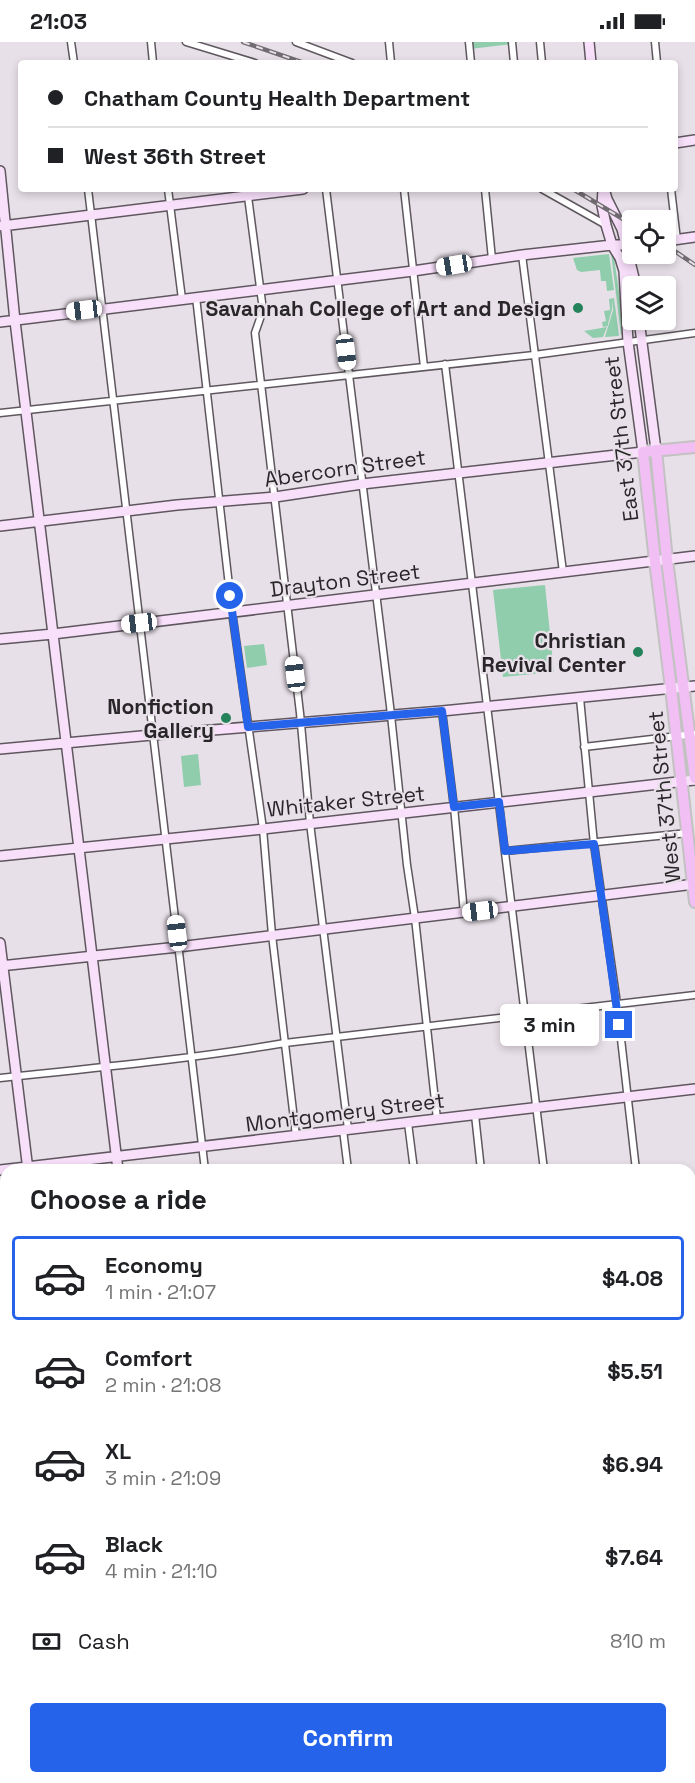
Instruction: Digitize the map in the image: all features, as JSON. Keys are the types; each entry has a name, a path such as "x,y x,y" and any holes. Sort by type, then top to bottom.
{"main road":[{"path":"589,42 591,60"},
{"path":"678,142 695,140"},
{"path":"0,171 3,226 118,1164"},
{"name":"East 37th Street","path":"604,192 602,206 606,225 624,271 628,342 671,688"},
{"name":"East 37th Street","path":"605,192 622,229"},
{"path":"3,226 170,206 248,193"},
{"path":"677,240 695,237"},
{"path":"0,322 413,271 522,255 622,245"},
{"name":"East 37th Street","path":"640,330 667,560 689,686"},
{"name":"Abercorn Street","path":"0,526 177,505 275,497 362,484 695,447"},
{"name":"Drayton Street","path":"0,639 695,556"},
{"path":"0,749 391,716 689,686"},
{"name":"West 37th Street","path":"689,686 695,779"},
{"name":"West 37th Street","path":"671,688 695,902"},
{"name":"Whitaker Street","path":"0,856 263,829 695,779"},
{"path":"2,966 178,947 694,884"},
{"path":"0,943 26,1164"},
{"name":"Montgomery Street","path":"62,1164 695,1089"}],"street":[{"path":"71,42 74,60"},
{"path":"151,42 153,60"},
{"path":"186,42 246,60"},
{"path":"296,42 308,44 345,60"},
{"path":"389,42 391,60"},
{"path":"469,42 471,60"},
{"path":"512,42 514,60"},
{"path":"540,42 542,60"},
{"path":"655,42 657,60"},
{"path":"232,55 232,60"},
{"path":"88,192 204,1164"},
{"path":"168,192 182,299"},
{"path":"326,192 391,716 437,1119"},
{"path":"404,192 424,367"},
{"path":"485,192 492,259"},
{"path":"547,192 606,225"},
{"path":"671,192 677,240"},
{"path":"248,193 263,310 255,333 301,723 310,823 338,1036 348,1164"},
{"path":"522,255 563,572"},
{"path":"196,297 232,612 263,829 272,935 296,1136"},
{"path":"0,413 534,355 695,333"},
{"path":"445,364 543,1164"},
{"path":"580,698 594,844 617,1004 635,1164"},
{"path":"442,711 464,913"},
{"path":"584,747 692,735"},
{"path":"505,851 688,834"},
{"path":"0,1078 105,1067 285,1042 695,995"},
{"path":"475,1115 480,1164"},
{"path":"408,1123 413,1164"}],"green space":[{"path":"469,42 512,42 512,44 470,49"},
{"path":"611,253 614,257 622,330 624,330 625,335 621,335"},
{"path":"609,254 614,290 607,291 606,281 601,281 600,270 581,272 577,270 573,258"},
{"path":"614,298 619,336 605,337 613,310 612,300 608,326 603,327 602,322 606,321 604,311 610,310 609,299"},
{"path":"607,327 603,337 593,338 584,331"},
{"path":"545,585 554,672 503,677 493,590"},
{"path":"264,644 267,665 247,668 244,646"},
{"path":"198,754 201,785 184,787 181,756"}],"railway":[{"path":"243,42 295,60"},
{"path":"578,192 622,218"},
{"path":"676,252 695,265"}],"place":[{"name":"Savannah College of Art and Design","path":"578,308"},
{"name":"Christian Revival Center","path":"638,652"},
{"name":"Nonfiction Gallery","path":"226,718"}],"route":[{"path":"230,596 248,727 442,711 454,807 499,802 505,851 594,844 619,1025"}]}
